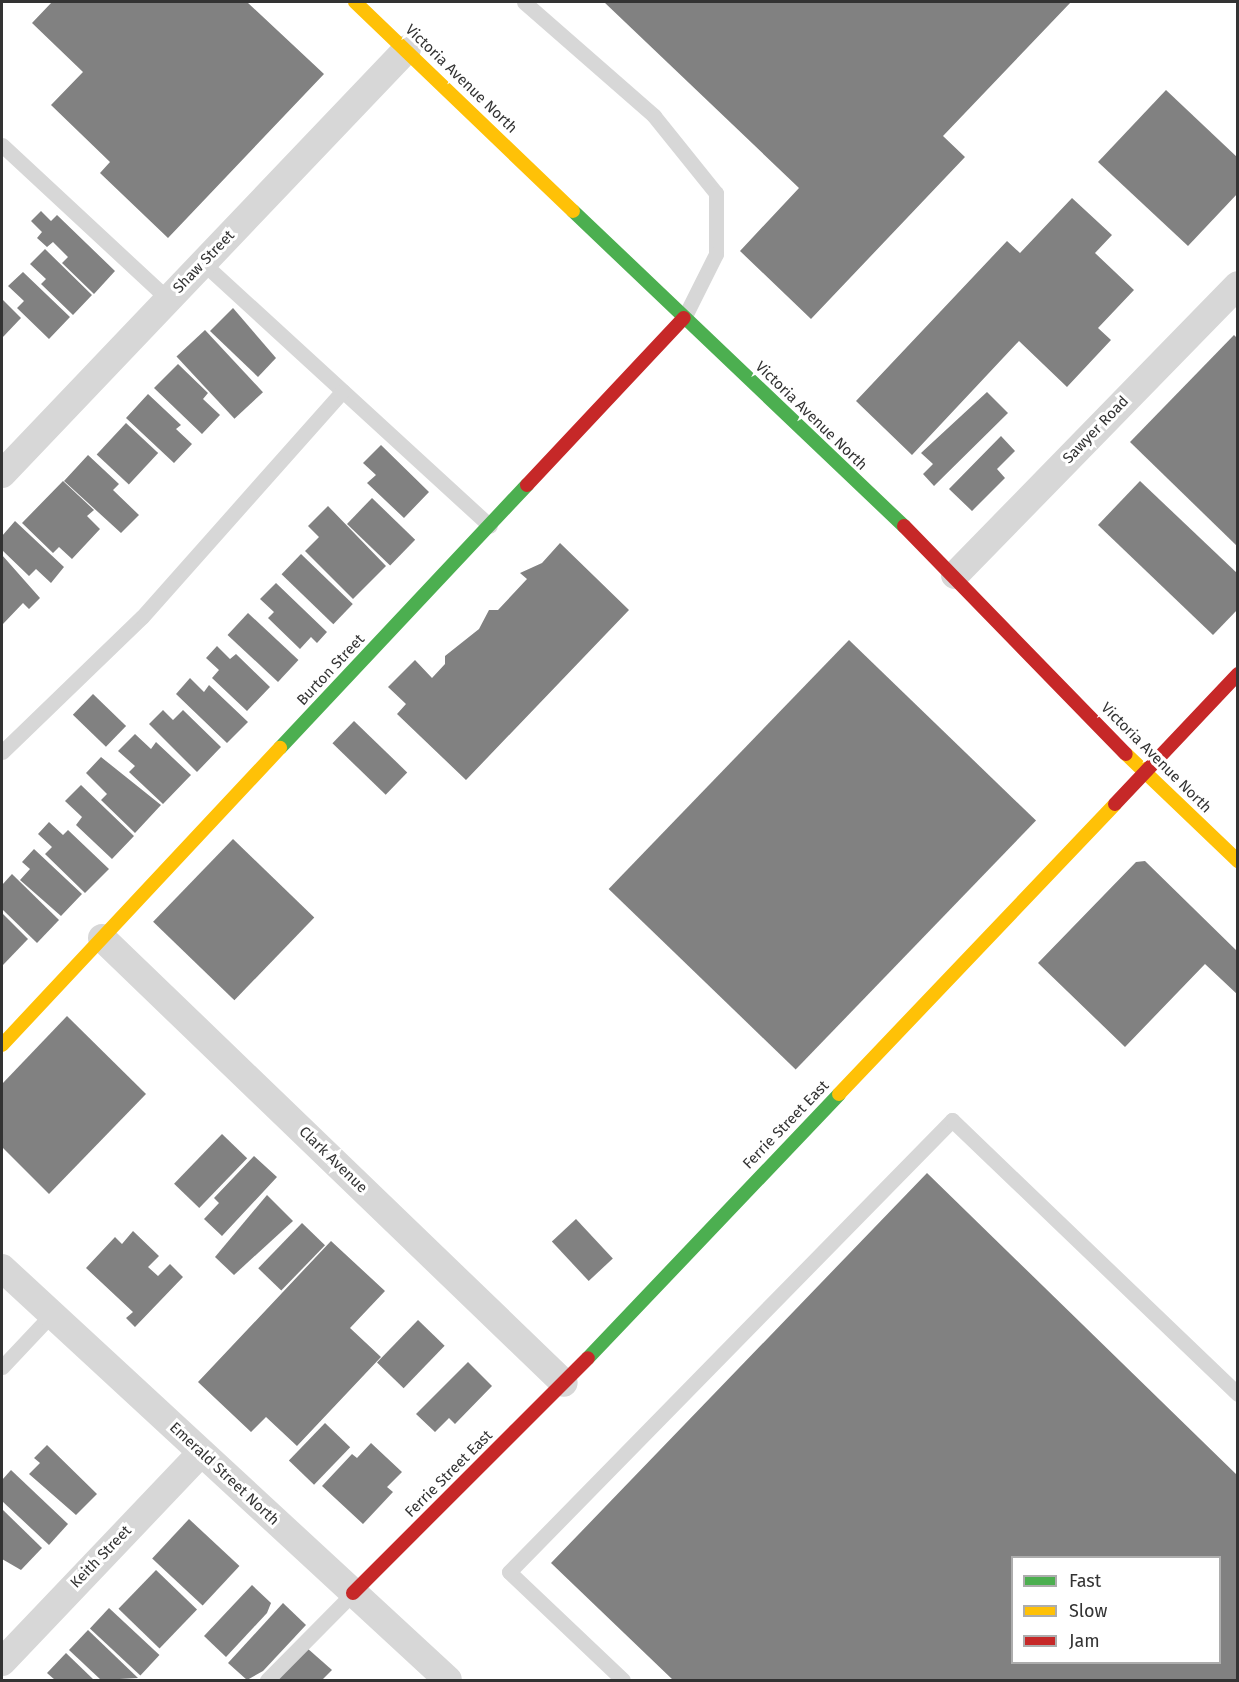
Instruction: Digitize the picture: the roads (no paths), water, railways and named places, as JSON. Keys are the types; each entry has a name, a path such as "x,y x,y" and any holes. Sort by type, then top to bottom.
{"street":[{"name":"Victoria Avenue North","path":"355,2 955,575 1144,772 1238,861"},
{"name":"Shaw Street","path":"2,474 407,50"},
{"name":"Sawyer Road","path":"955,575 1238,285"},
{"name":"Burton Street","path":"2,1045 684,318"},
{"name":"Ferrie Street East","path":"353,1593 564,1383 1238,674"},
{"name":"Clark Avenue","path":"102,938 564,1383"},
{"name":"Emerald Street North","path":"2,1268 448,1680"},
{"name":"Keith Street","path":"2,1662 201,1453"}],"lane":[{"path":"524,2 654,116 716,193 716,254 684,318"},
{"path":"2,145 168,299"},
{"path":"203,263 490,526"},
{"path":"2,752 142,617 343,391"},
{"path":"623,1680 509,1572 952,1120 1238,1394"},
{"path":"2,1367 51,1315"},
{"path":"267,1680 353,1593"}]}
